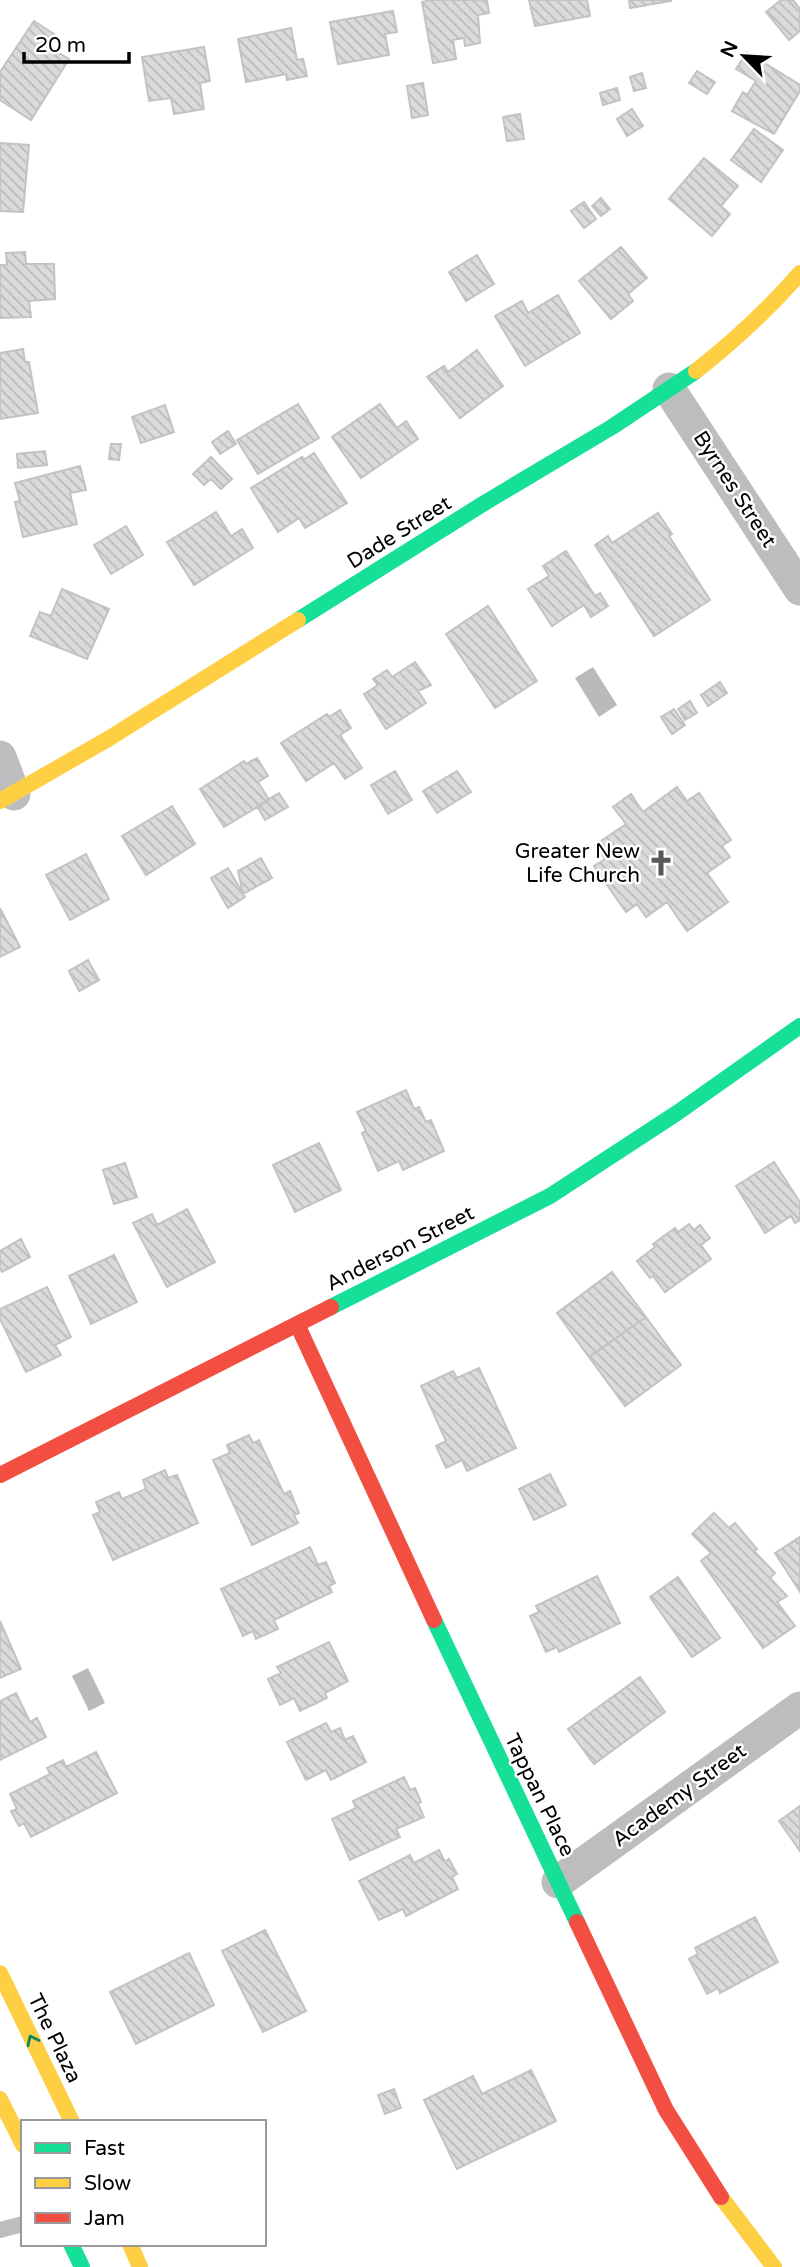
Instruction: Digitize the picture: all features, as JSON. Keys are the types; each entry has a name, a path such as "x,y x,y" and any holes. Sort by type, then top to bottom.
{"street":[{"name":"Dade Street","path":"7,797 88,752 669,389 738,340 800,273"},
{"name":"Byrnes Street","path":"669,389 800,589"},
{"path":"0,757 7,797"},
{"name":"Anderson Street","path":"0,1475 550,1196 684,1110 800,1026"},
{"name":"Tappan Place","path":"297,1324 461,1679 666,2110 716,2190 774,2267"},
{"name":"Academy Street","path":"558,1882 800,1708"},
{"name":"The Plaza","path":"0,1973 71,2120"},
{"path":"2,2106 21,2141"},
{"path":"72,2246 82,2267"},
{"path":"131,2246 140,2267"}],"lane":[{"path":"0,2230 21,2225"}],"shaded area":[{"path":"593,667 617,705 599,717 575,678"},
{"path":"88,1668 105,1703 89,1711 72,1676"}],"building":[{"path":"487,0 489,13 478,15 480,43 465,46 464,38 453,40 456,59 433,63 422,2"},
{"path":"529,0 587,0 590,16 535,26"},
{"path":"629,0 671,0 671,1 630,8"},
{"path":"781,0 793,0 800,9 800,31 789,40 766,12"},
{"path":"393,11 397,32 385,34 389,55 338,64 330,22"},
{"path":"34,21 54,34 46,45 69,59 31,120 0,100 0,72"},
{"path":"291,28 297,60 303,59 307,76 287,80 286,74 246,82 238,39"},
{"path":"204,47 210,81 200,83 204,109 174,114 171,98 149,101 142,57"},
{"path":"747,52 800,85 800,91 774,134 732,111 743,92 747,95 756,81 736,69"},
{"path":"697,71 715,82 707,94 689,83"},
{"path":"642,73 646,88 634,91 630,77"},
{"path":"423,83 428,115 412,118 407,86"},
{"path":"617,88 620,100 603,105 600,93"},
{"path":"632,109 643,126 627,136 617,119"},
{"path":"520,114 524,139 507,141 503,117"},
{"path":"754,129 783,150 761,182 731,160"},
{"path":"0,143 29,145 23,212 0,211"},
{"path":"704,158 738,186 721,206 730,214 712,236 669,199"},
{"path":"601,198 610,209 601,216 592,206"},
{"path":"584,202 596,219 584,228 571,211"},
{"path":"621,247 647,278 628,294 633,301 611,319 579,281"},
{"path":"25,252 26,264 54,264 55,299 29,301 31,317 0,318 0,265 7,265 6,253"},
{"path":"477,255 494,284 466,301 449,272"},
{"path":"558,295 580,333 525,366 495,316 522,301 528,313"},
{"path":"23,349 25,362 29,362 38,413 0,419 0,353"},
{"path":"477,350 503,386 460,418 427,377 444,366 448,372"},
{"path":"298,404 319,438 258,474 237,440"},
{"path":"380,404 397,428 406,421 418,439 361,478 332,437"},
{"path":"165,405 174,432 141,443 132,417"},
{"path":"228,431 236,444 220,454 212,442"},
{"path":"111,444 121,444 119,460 109,459"},
{"path":"45,451 47,465 18,468 17,454"},
{"path":"314,453 347,503 305,528 299,518 278,532 251,488 302,457 305,459"},
{"path":"211,457 232,479 221,489 211,479 204,485 193,474"},
{"path":"80,466 86,490 70,493 77,524 23,537 15,502 20,501 15,483"},
{"path":"216,512 231,536 242,529 253,548 194,585 167,542"},
{"path":"658,513 672,534 669,536 710,600 654,636 595,545 608,536 612,543"},
{"path":"126,526 143,555 111,574 94,545"},
{"path":"566,551 595,596 600,593 608,606 591,617 584,605 552,626 528,589 549,576 543,566"},
{"path":"62,589 109,609 87,659 30,636 40,612 51,616"},
{"path":"488,606 537,681 495,708 446,634"},
{"path":"415,662 431,685 418,691 426,703 386,729 364,694 378,685 373,679 387,670 392,677"},
{"path":"720,682 727,693 708,706 701,695"},
{"path":"690,701 697,713 685,720 678,709"},
{"path":"674,709 685,725 672,734 661,717"},
{"path":"340,710 351,728 340,735 362,768 345,779 334,763 306,781 281,743 327,714 329,717"},
{"path":"257,758 268,776 258,782 269,800 224,827 200,789 244,761 246,764"},
{"path":"395,771 412,800 388,814 371,785"},
{"path":"457,771 471,792 437,813 423,791"},
{"name":"Greater New Life Church","path":"677,787 687,801 699,793 731,840 722,846 730,857 707,873 728,902 687,931 667,902 646,917 637,904 626,912 594,866 605,859 595,845 626,824 613,807 631,794 643,812"},
{"path":"279,793 288,807 265,820 257,806"},
{"path":"172,806 195,844 146,875 122,836"},
{"path":"86,854 109,899 70,920 46,875"},
{"path":"261,858 272,878 243,894 238,871"},
{"path":"228,868 245,897 228,908 211,878"},
{"path":"0,908 20,947 0,957"},
{"path":"88,960 99,980 79,991 69,971"},
{"path":"406,1090 414,1109 419,1107 426,1122 431,1120 444,1151 403,1170 399,1161 378,1171 362,1133 366,1131 357,1112"},
{"path":"319,1143 341,1190 295,1212 273,1165"},
{"path":"774,1162 800,1202 800,1220 795,1223 791,1216 765,1233 736,1186"},
{"path":"125,1163 137,1197 114,1204 103,1170"},
{"path":"187,1209 215,1262 167,1287 133,1223 152,1214 157,1225"},
{"path":"689,1224 694,1230 700,1225 710,1238 701,1245 711,1259 665,1292 637,1261 655,1247 653,1244 675,1228 678,1232"},
{"path":"21,1239 30,1257 2,1272 0,1251"},
{"path":"114,1255 137,1302 91,1324 69,1276"},
{"path":"612,1272 646,1317 589,1357 557,1313"},
{"path":"47,1287 71,1337 55,1345 61,1355 26,1372 0,1319 0,1309"},
{"path":"646,1317 681,1365 625,1406 589,1357"},
{"path":"479,1368 516,1448 467,1471 462,1460 446,1468 436,1446 446,1441 421,1386 453,1371 457,1378"},
{"path":"249,1435 253,1443 259,1440 284,1494 290,1491 299,1513 294,1515 298,1523 252,1545 213,1460 230,1453 227,1445"},
{"path":"165,1470 168,1478 177,1475 198,1523 113,1560 93,1515 100,1512 96,1502 119,1492 122,1499 146,1489 143,1480"},
{"path":"550,1474 566,1505 534,1520 519,1489"},
{"path":"714,1513 729,1528 735,1523 757,1549 754,1551 775,1573 770,1578 787,1596 777,1602 795,1626 763,1648 701,1561 711,1553 692,1534"},
{"path":"800,1537 800,1592 775,1553"},
{"path":"310,1547 318,1565 326,1562 335,1583 329,1586 332,1592 274,1620 278,1629 256,1639 253,1631 243,1636 221,1589"},
{"path":"597,1576 620,1623 559,1652 557,1647 546,1652 530,1616 539,1612 536,1606"},
{"path":"678,1577 720,1638 692,1657 650,1597"},
{"path":"0,1621 21,1669 0,1678"},
{"path":"329,1642 348,1681 325,1693 327,1698 300,1711 294,1698 280,1705 268,1679 281,1673 277,1667"},
{"path":"640,1677 665,1712 594,1764 568,1729"},
{"path":"16,1693 30,1722 37,1718 46,1737 0,1760 0,1701"},
{"path":"326,1723 331,1732 340,1728 345,1740 353,1736 366,1762 331,1780 326,1770 306,1780 287,1742"},
{"path":"96,1752 117,1793 31,1837 24,1823 19,1826 11,1811 17,1809 10,1794 50,1774 47,1768 63,1760 66,1767"},
{"path":"404,1777 410,1790 415,1788 424,1817 396,1829 400,1837 350,1860 332,1819 356,1808 353,1801"},
{"path":"800,1806 800,1851 779,1821"},
{"path":"439,1850 445,1862 449,1859 457,1874 452,1877 458,1889 406,1916 403,1909 379,1920 359,1881 410,1855 414,1863"},
{"path":"755,1917 778,1962 720,1993 718,1988 707,1994 689,1959 698,1954 695,1948"},
{"path":"265,1930 306,2011 263,2032 222,1951"},
{"path":"189,1953 214,2005 136,2044 110,1992"},
{"path":"531,2070 556,2121 457,2169 424,2100 473,2076 482,2094"},
{"path":"394,2089 401,2108 385,2114 378,2095"}],"traffic: fast":[{"path":"298,620 612,427 696,371"},
{"path":"331,1307 550,1196 677,1113 800,1026"},
{"path":"434,1620 577,1922"},
{"path":"72,2246 82,2267"}],"traffic: slow":[{"path":"696,371 750,325 800,273"},
{"path":"0,801 108,739 298,620"},
{"path":"0,1973 71,2120"},
{"path":"0,2099 21,2141"},
{"path":"721,2197 774,2267"},
{"path":"131,2246 140,2267"}],"traffic: jam":[{"path":"0,1475 331,1307"},
{"path":"297,1324 434,1620"},
{"path":"577,1922 666,2110 721,2197"}],"place":[{"name":"Greater New Life Church","path":"661,863"}]}
